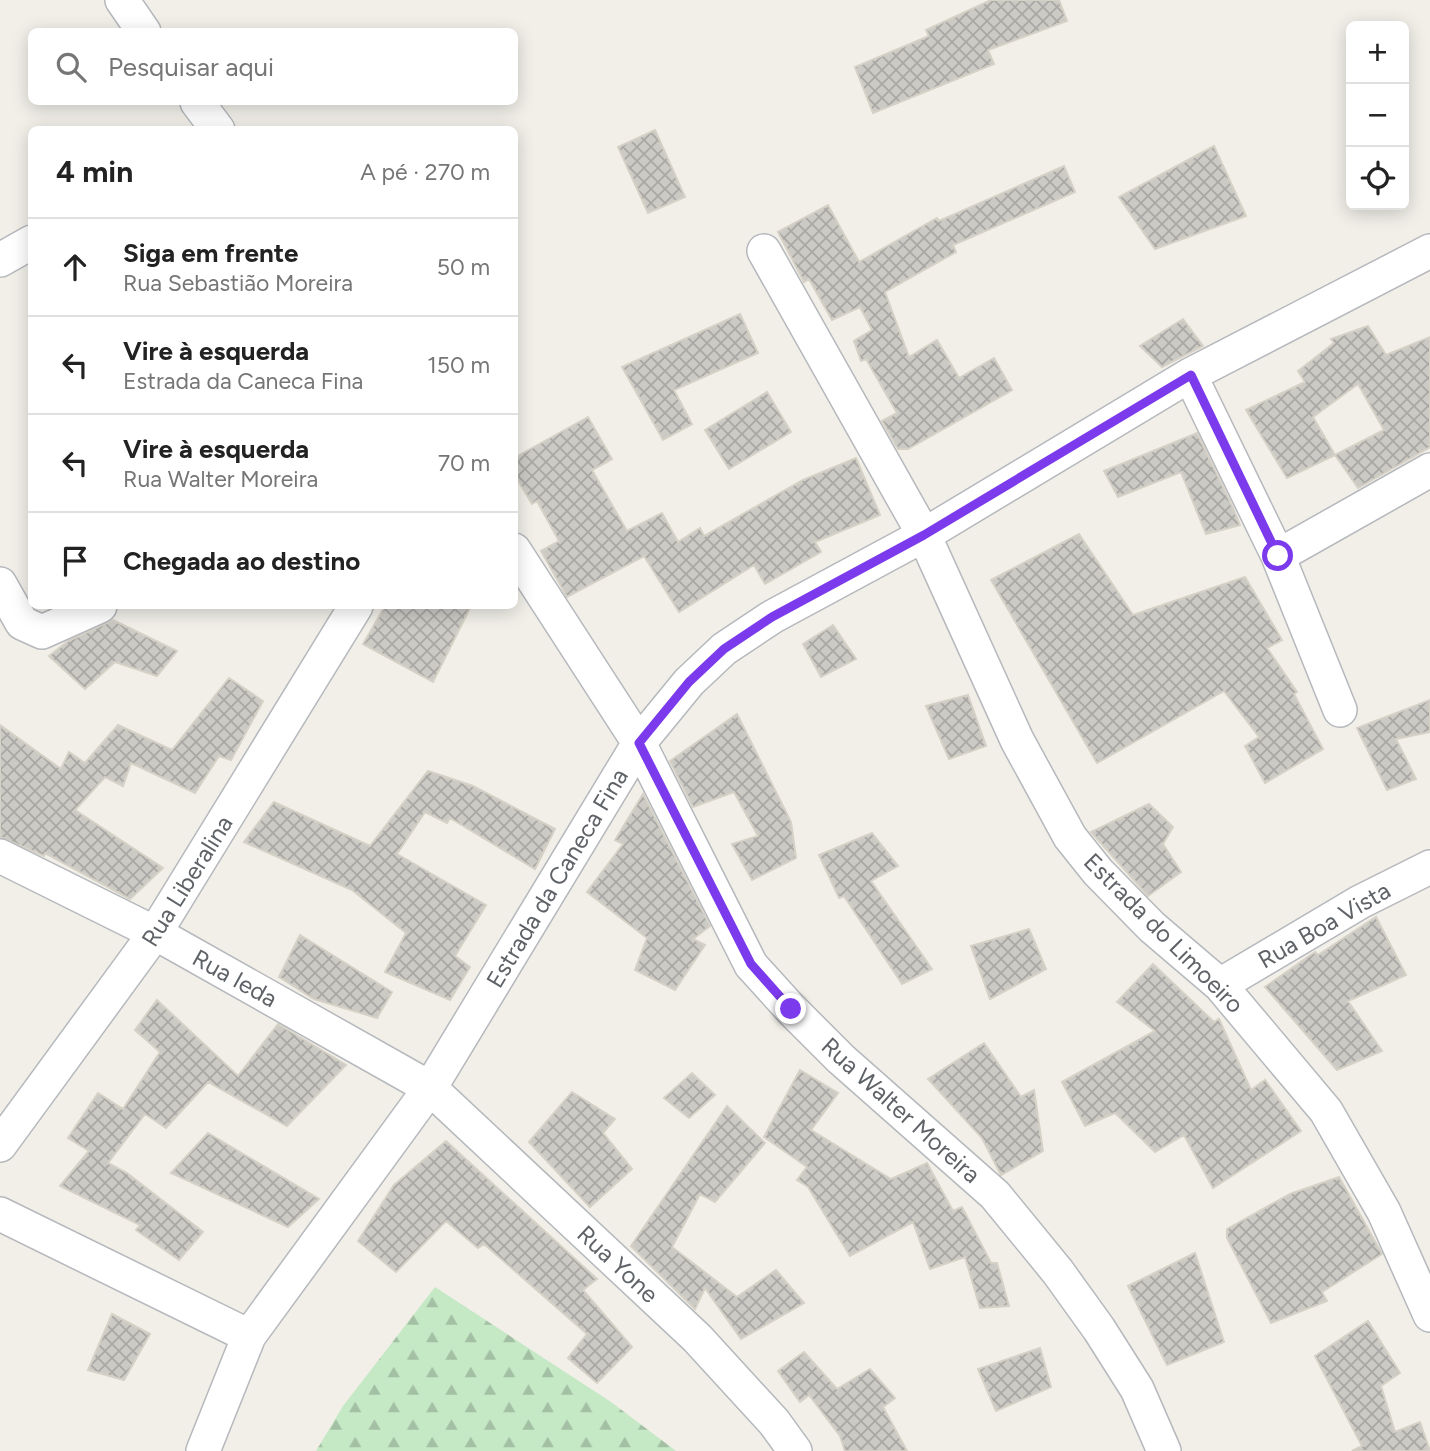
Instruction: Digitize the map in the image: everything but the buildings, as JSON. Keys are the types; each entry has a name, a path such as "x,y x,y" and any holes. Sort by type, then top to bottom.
{"street":[{"path":"122,0 141,28"},
{"path":"199,105 215,126"},
{"path":"0,260 28,245"},
{"name":"Estrada do Limoeiro","path":"764,251 924,535 1017,740 1070,837 1098,872 1152,926 1220,985 1326,1111 1384,1212 1430,1315"},
{"name":"Estrada da Caneca Fina","path":"203,1451 249,1336 430,1088 639,743 689,682 724,649 772,617 924,535 1191,375 1430,251"},
{"path":"1191,375 1278,556 1340,710"},
{"path":"1278,556 1430,470"},
{"name":"Rua Walter Moreira","path":"518,556 639,743 751,964 841,1059 995,1195 1058,1272 1099,1329 1137,1390 1164,1451"},
{"path":"0,584 22,623 42,632 93,609"},
{"name":"Rua Liberalina","path":"0,1145 155,933 354,609"},
{"name":"Rua Ieda","path":"0,856 155,933 430,1088"},
{"name":"Rua Boa Vista","path":"1220,985 1360,902 1430,867"},
{"name":"Rua Yone","path":"430,1088 697,1338 774,1422 795,1451"},
{"path":"0,1214 249,1336"}],"green space":[{"path":"435,1287 611,1402 676,1451 316,1451 343,1406"}],"route":[{"path":"791,1009 751,964 639,743 689,682 724,649 772,617 924,535 1191,375 1278,556"}]}
